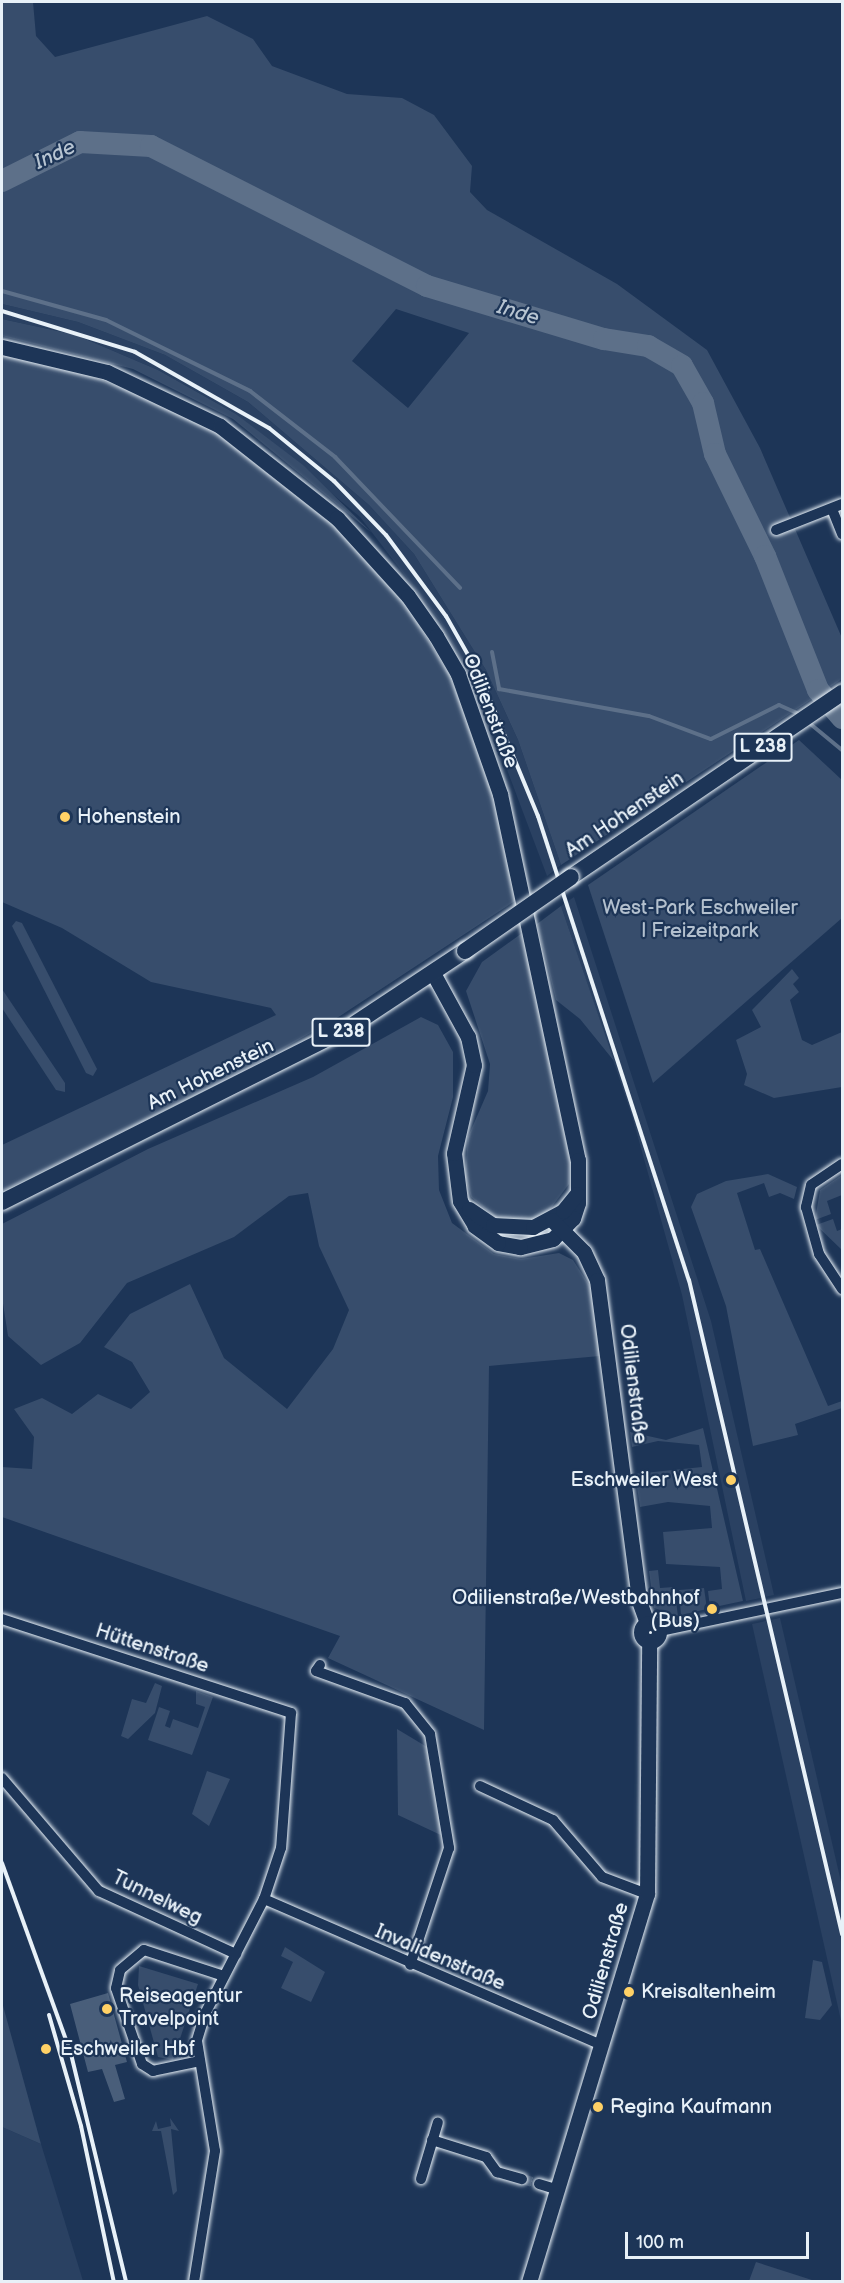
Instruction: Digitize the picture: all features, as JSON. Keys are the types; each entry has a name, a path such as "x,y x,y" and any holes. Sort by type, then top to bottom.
{"main road":[{"name":"Odilienstraße","path":"2,348 107,372 220,426 338,518 414,604 458,674 500,794 581,1187"},
{"name":"Am Hohenstein","path":"2,1202 255,1078 350,1027 433,973 843,693"},
{"path":"433,973 468,1037 474,1065 454,1153 460,1201 475,1226 498,1243 533,1246 564,1231 581,1187"},
{"path":"460,1201 493,1225 533,1227 552,1220 581,1187"},
{"name":"Odilienstraße","path":"530,2282 647,1894 652,1632 639,1601 597,1280 584,1252 552,1220"}],"street":[{"path":"776,530 837,507 843,534"},
{"path":"843,1164 811,1185 806,1207 819,1254 843,1289"},
{"path":"652,1632 843,1593"},
{"name":"Hüttenstraße","path":"2,1619 291,1713 281,1848 264,1899"},
{"path":"320,1665 315,1671 405,1703 430,1734 440,1772 449,1848 410,1965"},
{"name":"Tunnelweg","path":"2,1778 99,1891 236,1954"},
{"path":"480,1786 553,1820 602,1877 647,1894"},
{"path":"194,2282 213,2179 209,2103 200,2061 200,2027 264,1899"},
{"name":"Invalidenstraße","path":"264,1899 410,1965 603,2046"},
{"path":"200,2061 153,2071 142,2064 116,1988 120,1970 144,1950 224,1976"},
{"path":"421,2179 436,2141 438,2122"},
{"path":"436,2141 486,2157 497,2172 522,2179"},
{"path":"540,2184 559,2190"}],"shaded area":[{"path":"2,304 78,322 165,355 248,402 369,505 414,554 486,670 518,740 561,865 547,876 473,679 440,621 360,517 236,414 158,370 76,335 2,319"},
{"path":"574,897 711,1321 774,1595 746,1601 682,1295 632,1116 561,906"},
{"path":"780,1618 842,1886 842,2025 752,1624"},
{"path":"2,2127 41,2144 83,2281 2,2281"}],"green space":[{"path":"2,2 33,2 36,36 55,57 207,16 253,39 272,66 347,94 402,98 434,115 472,166 470,192 487,210 617,284 707,350 760,448 842,638 842,679 561,865 518,740 486,670 414,554 369,505 248,402 165,355 78,322 2,304","holes":["396,309 469,333 408,408 352,361"]},
{"path":"2,319 76,335 158,370 236,414 303,465 372,533 233,419 133,369 2,336"},
{"path":"2,353 73,370 169,405 273,467 353,542 403,600 450,676 496,795 518,899 340,1016 242,1072 2,1191 2,1145 276,1015 271,1008 151,982 62,928 2,902"},
{"name":"West-Park Eschweiler | Freizeitpark","path":"799,740 842,780 842,918 653,1083 588,885"},
{"path":"561,906 614,1061 580,1019 556,1000 537,924"},
{"path":"16,921 22,923 97,1069 93,1076 86,1073 12,926"},
{"path":"525,931 570,1161 569,1184 548,1212 531,1221 500,1221 471,1197 465,1175 468,1137 488,1091 490,1064 466,991 482,962"},
{"path":"792,969 799,978 793,984 799,992 790,1000 802,1040 812,1045 842,1032 842,1087 774,1098 744,1085 747,1074 736,1040 761,1027 752,1010"},
{"path":"2,989 65,1083 65,1092 56,1090 2,1008"},
{"path":"421,1017 438,1025 453,1052 453,1097 438,1156 439,1190 452,1223 494,1254 521,1259 559,1253 573,1260 591,1288 600,1356 489,1366 484,1730 328,1658 340,1636 2,1517 2,1467 32,1469 34,1437 14,1409 42,1398 72,1414 98,1394 131,1409 150,1392 132,1362 104,1347 130,1314 190,1284 224,1358 287,1409 333,1349 349,1310 319,1246 308,1193 289,1196 234,1237 127,1283 80,1343 41,1365 8,1336 2,1297 2,1224 148,1149 313,1077"},
{"path":"768,1174 797,1187 794,1199 780,1193 769,1197 764,1183 737,1193 755,1250 760,1249 828,1406 842,1401 842,1408 795,1424 798,1435 753,1446 726,1306 691,1207 697,1194 726,1181"},
{"path":"842,1175 842,1195 827,1201 831,1214 815,1220 820,1190"},
{"path":"833,1219 837,1231 842,1229 842,1250 816,1225"},
{"path":"703,1428 743,1601 710,1608 708,1591 722,1589 720,1567 666,1564 663,1532 712,1528 710,1506 668,1502 640,1507 635,1474 641,1473 640,1485 645,1485 644,1473 702,1467 699,1445 658,1441 632,1447 630,1432 666,1440"},
{"path":"658,1570 660,1588 674,1587 678,1616 654,1608 649,1571"},
{"path":"704,1588 707,1609 681,1615 679,1590"},
{"path":"155,1683 162,1686 155,1713 128,1739 121,1736 132,1699 146,1703"},
{"path":"196,1691 213,1697 192,1755 148,1740 159,1707 170,1711 165,1726 170,1728 173,1719 198,1728 205,1707 196,1704"},
{"path":"397,1729 427,1747 445,1837 398,1815"},
{"path":"207,1771 230,1779 209,1826 192,1814"},
{"path":"285,1947 325,1972 311,2002 281,1988 293,1962 281,1956"},
{"path":"813,1960 822,1962 832,2005 820,2020 805,2018"},
{"path":"139,1966 198,1984 173,2060 158,2057 138,1985"},
{"path":"2,2002 41,2144 2,2127"},
{"path":"170,2118 179,2131 171,2129 177,2191 173,2195 161,2131 152,2131 156,2121 158,2129 171,2126"},
{"path":"756,2262 815,2281 749,2281"}],"building":[{"name":"Eschweiler Hbf","path":"108,1993 127,2062 115,2065 125,2099 114,2102 102,2069 88,2072 70,2004"}],"waterway":[{"name":"Inde","path":"2,181 80,142 151,146 427,286 604,339 648,346 682,366 703,403 715,454 765,556 818,690 842,718"},
{"path":"2,291 106,320 250,391 335,457 460,588"},
{"path":"492,652 499,689 649,716 711,739 779,705 801,715"},
{"path":"808,722 842,750"}],"tunnel":[{"path":"522,2179 539,2184"}],"railway":[{"path":"2,311 135,352 269,428 334,481 386,535 446,616 480,676 538,816 689,1280 842,1934"},
{"path":"2,1863 71,2054 126,2282"},
{"path":"49,2015 81,2126 114,2282"}],"place":[{"name":"Hohenstein","path":"65,817"},
{"name":"Eschweiler West","path":"731,1480"},
{"name":"Odilienstraße/Westbahnhof (Bus)","path":"712,1609"},
{"name":"Kreisaltenheim","path":"629,1992"},
{"name":"Reiseagentur Travelpoint","path":"107,2009"},
{"name":"Eschweiler Hbf","path":"46,2049"},
{"name":"Regina Kaufmann","path":"598,2107"}]}
